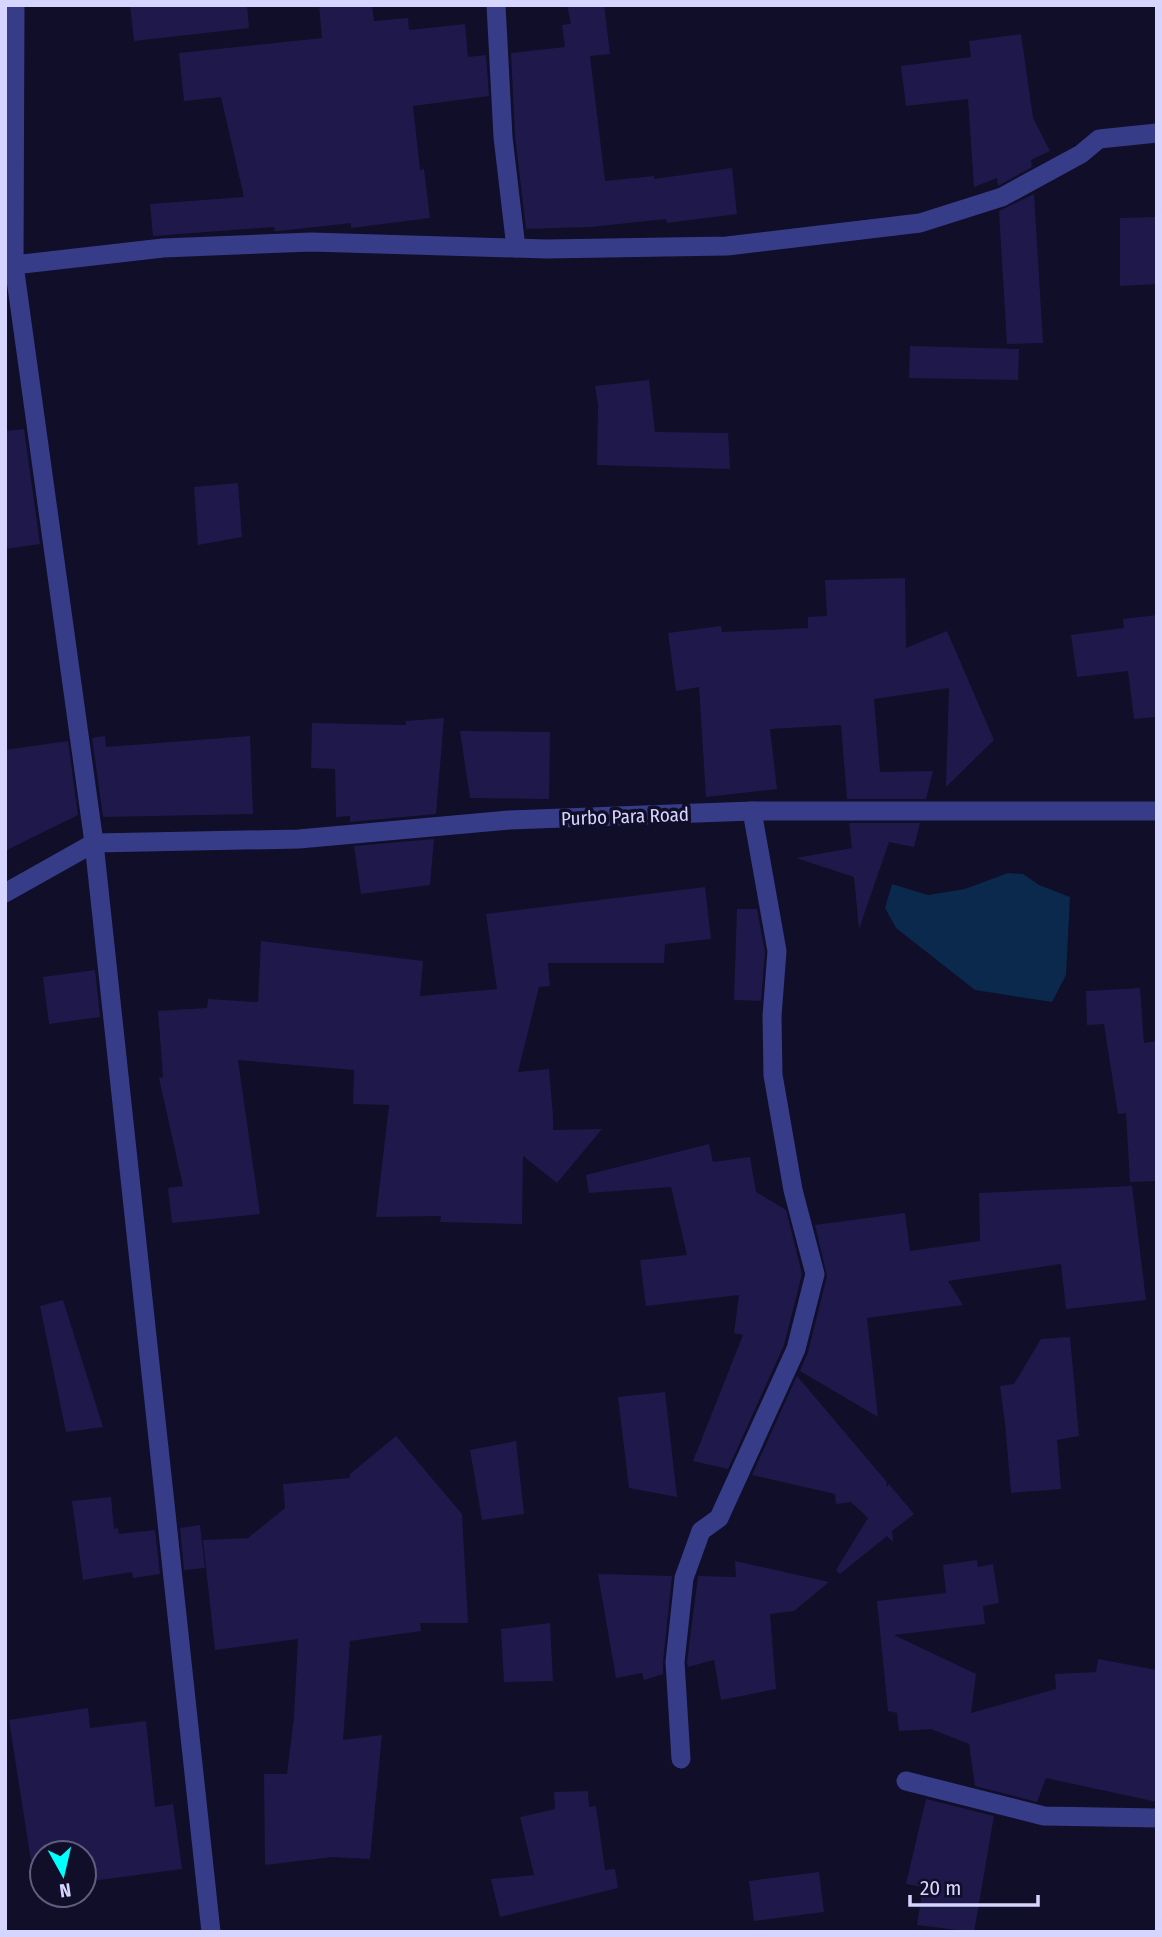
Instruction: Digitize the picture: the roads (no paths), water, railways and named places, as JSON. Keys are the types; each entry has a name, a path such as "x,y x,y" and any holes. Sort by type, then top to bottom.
{"street":[{"path":"15,5 13,318 94,843 211,1932"},
{"path":"496,5 503,136 516,248"},
{"path":"14,265 163,248 311,242 516,248 727,246 920,223 1002,197 1080,154 1099,139 1157,133"},
{"path":"681,1759 675,1662 684,1578 701,1531 719,1518 796,1349 815,1274 793,1190 773,1075 772,1016 777,951 752,811"},
{"name":"Purbo Para Road","path":"94,843 299,839 509,820 752,811 1157,811"},
{"path":"5,893 94,843"},
{"path":"906,1781 1044,1816 1157,1818"}],"water":[{"path":"1008,873 1023,874 1039,885 1070,897 1066,975 1052,1002 975,990 896,928 885,908 892,884 928,895 965,889"}]}
